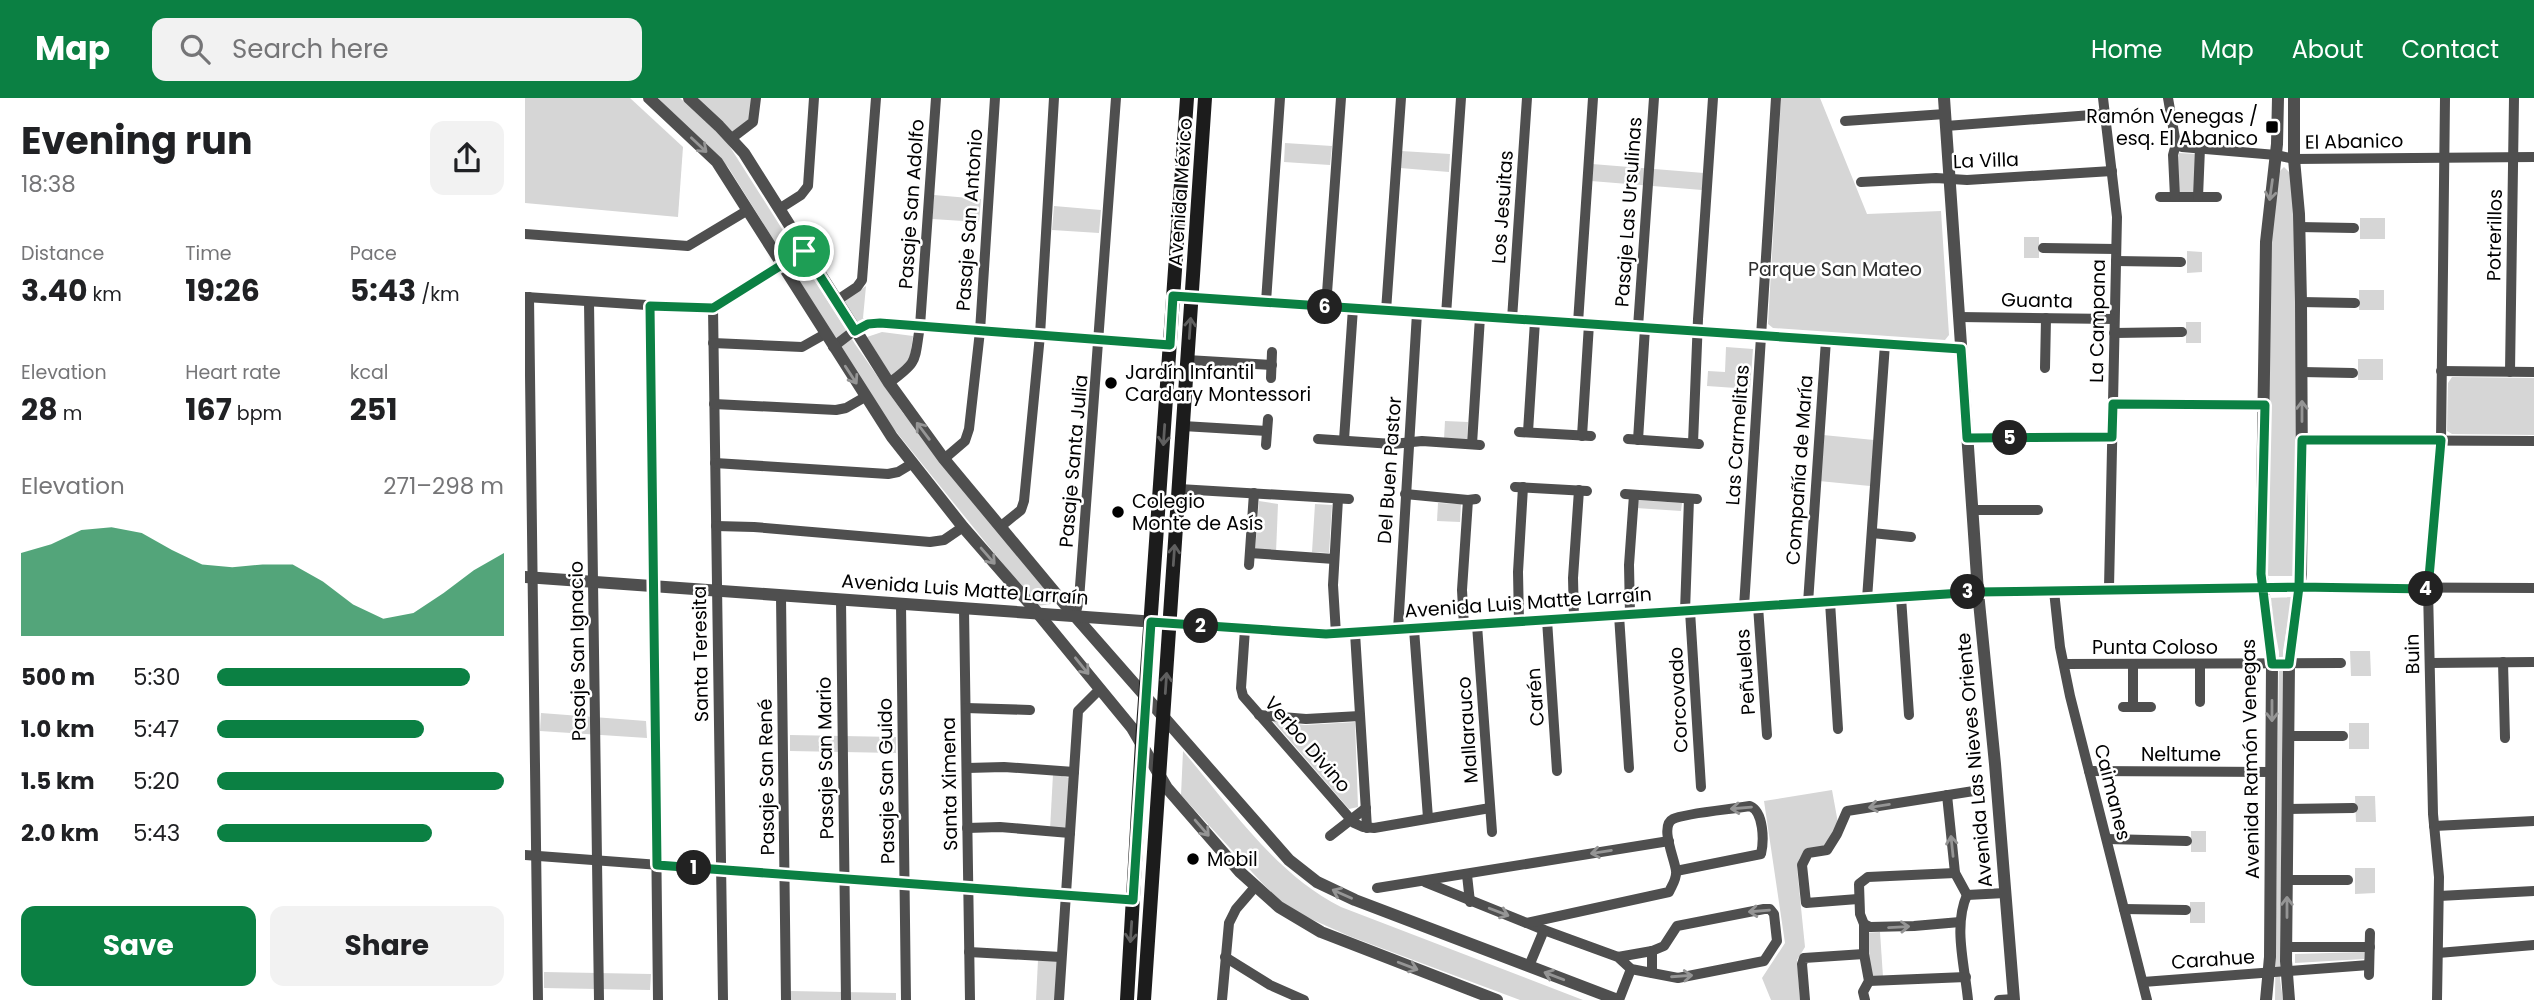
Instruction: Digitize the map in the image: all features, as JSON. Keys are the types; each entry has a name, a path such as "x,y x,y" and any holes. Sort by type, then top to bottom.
{"main road":[{"name":"Avenida México","path":"1126,1000 1187,98"},
{"name":"Avenida México","path":"1144,1000 1205,98"}],"street":[{"path":"649,98 717,162 865,397 913,463 1142,742 1167,788 1255,887 1285,911 1321,932 1471,995 1497,1000"},
{"path":"689,98 732,138 744,153 855,331 944,459 1097,642 1269,838 1309,877 1355,900 1618,1000 1631,969"},
{"path":"732,138 753,122 756,98"},
{"path":"779,209 801,195 808,186 814,98"},
{"path":"836,301 862,280 876,98"},
{"name":"Pasaje San Adolfo","path":"889,383 913,364 920,326 936,98"},
{"name":"Pasaje San Antonio","path":"944,459 962,444 968,433 980,331 995,98"},
{"path":"1000,527 1021,510 1024,504 1040,335 1054,98"},
{"name":"Pasaje Santa Julia","path":"1075,616 1079,600 1100,340 1116,98"},
{"path":"1266,302 1280,98"},
{"path":"1327,307 1341,98"},
{"path":"1387,311 1401,98"},
{"path":"1446,315 1461,98"},
{"name":"Los Jesuitas","path":"1512,319 1527,98"},
{"path":"1578,323 1593,98"},
{"name":"Pasaje Las Ursulinas","path":"1654,98 1642,328 1633,439 1696,444 1699,332"},
{"path":"1699,332 1713,98"},
{"name":"Las Carmelitas","path":"1744,607 1776,98"},
{"name":"Avenida Las Nieves Oriente","path":"1944,98 1978,592 2014,1000"},
{"name":"La Campana","path":"2103,98 2117,209 2109,588"},
{"path":"2168,98 2176,144 2173,155 2175,197"},
{"name":"Avenida Ramón Venegas","path":"2266,1000 2269,972 2272,664 2261,569 2266,242 2276,155 2278,98"},
{"name":"Avenida Ramón Venegas","path":"2289,1000 2289,664 2299,587 2302,440 2301,302 2294,98"},
{"name":"Buin","path":"2437,1000 2439,896 2434,826 2428,589 2441,440 2445,98"},
{"name":"Potrerillos","path":"2510,372 2514,98"},
{"path":"1845,121 2105,114"},
{"name":"El Abanico","path":"2176,144 2294,159 2534,157"},
{"path":"2198,197 2200,148"},
{"name":"La Villa","path":"1861,182 1967,180 2112,171"},
{"path":"2160,197 2217,197"},
{"path":"525,234 688,246 748,211"},
{"path":"2299,227 2354,228"},
{"path":"2043,248 2116,249"},
{"path":"538,1000 529,578 527,297 713,308 804,251"},
{"path":"2116,261 2181,262"},
{"path":"1173,296 1961,349"},
{"name":"Pasaje San Ignacio","path":"589,302 599,1000"},
{"path":"2301,302 2355,303"},
{"path":"650,306 659,1000"},
{"name":"Santa Teresita","path":"713,308 723,1000"},
{"path":"1344,440 1353,308"},
{"name":"Del Buen Pastor","path":"1398,630 1417,313"},
{"path":"1318,439 1394,444 1422,441 1476,445 1480,317"},
{"name":"Guanta","path":"1959,317 2115,319"},
{"path":"2045,368 2046,318"},
{"path":"1535,321 1523,432 1586,436 1590,324"},
{"path":"833,347 855,331 874,323 1170,345"},
{"path":"2114,333 2182,332"},
{"path":"713,343 801,347 825,334"},
{"name":"Compañía de María","path":"1808,603 1826,340"},
{"path":"1867,599 1885,344"},
{"path":"1271,378 1272,352"},
{"path":"1187,360 1272,365"},
{"path":"2441,371 2534,372"},
{"path":"2302,372 2353,373"},
{"path":"714,404 836,410 846,408 865,397"},
{"path":"2113,404 2265,405"},
{"path":"1266,445 1268,419"},
{"path":"1183,426 1267,431"},
{"path":"1967,438 2112,437"},
{"path":"2302,440 2534,441"},
{"path":"715,463 888,474 898,472 913,463"},
{"path":"1519,622 1519,487 1583,491 1574,567 1574,618"},
{"path":"1179,489 1344,499 1334,559 1336,634"},
{"path":"1249,565 1254,493"},
{"name":"Mallarauco","path":"1405,494 1472,499 1462,590 1471,625 1492,832"},
{"name":"Corcovado","path":"1625,615 1629,565 1629,495 1693,499 1687,611 1700,787"},
{"path":"1972,510 2038,510"},
{"path":"716,526 930,542 944,540 963,527"},
{"path":"1871,533 1911,537"},
{"path":"1250,553 1334,559"},
{"name":"Avenida Luis Matte Larraín","path":"529,578 1336,634 1978,592 2109,588 2534,588"},
{"name":"Caimanes","path":"2054,591 2064,664 2147,1000"},
{"name":"Pasaje San René","path":"781,596 786,1000"},
{"path":"1901,597 1909,715"},
{"name":"Pasaje San Mario","path":"841,600 846,1000"},
{"path":"1830,601 1839,729"},
{"name":"Pasaje San Guido","path":"901,604 906,1000"},
{"name":"Peñuelas","path":"1758,606 1767,735"},
{"name":"Santa Ximena","path":"964,609 970,1000"},
{"path":"1625,615 1629,768"},
{"path":"1097,642 1102,627 1109,619"},
{"name":"Carén","path":"1547,620 1557,771"},
{"name":"Verbo Divino","path":"1245,629 1241,688 1243,695 1351,820 1367,828"},
{"path":"1414,629 1428,818"},
{"path":"1355,633 1367,828 1490,808"},
{"path":"2503,662 2505,738"},
{"path":"2430,663 2534,662"},
{"name":"Punta Coloso","path":"2064,664 2341,663"},
{"path":"2133,664 2128,708 2151,707"},
{"path":"2200,664 2200,702"},
{"path":"1059,1000 1079,709 1100,689"},
{"path":"966,708 1030,710"},
{"path":"1259,715 1306,719 1360,716"},
{"path":"2288,736 2343,736"},
{"path":"967,768 1004,767 1074,772"},
{"name":"Neltume","path":"2089,771 2271,772"},
{"path":"1858,899 1806,903 1802,865 1808,853 1827,849 1847,811 1980,790"},
{"path":"1947,795 1955,873 1967,895"},
{"path":"1527,923 1669,892 1675,881 1676,871 1667,827 1674,818 1750,806 1759,813 1761,855 1676,871"},
{"path":"1330,836 1366,808"},
{"path":"2287,809 2353,808"},
{"path":"2434,826 2534,821"},
{"path":"967,828 1000,827 1070,833"},
{"path":"2106,839 2187,841"},
{"path":"1377,888 1669,841"},
{"path":"525,855 1133,900"},
{"path":"1865,1000 1863,992 1869,981 1864,954 1864,924 1858,899 1859,884 1868,877 1955,873"},
{"path":"1467,875 1470,902"},
{"path":"2287,880 2348,880"},
{"path":"1425,882 1470,902 1618,957 1631,969 1678,978 1764,961 1777,942 1774,914 1770,909 1765,909 1677,926 1664,946 1618,957"},
{"path":"1222,1000 1230,918 1255,887"},
{"path":"2439,896 2534,891"},
{"path":"1967,895 2005,893"},
{"path":"1967,895 1960,922 1968,1000"},
{"path":"2124,909 2186,910"},
{"path":"1529,966 1557,915"},
{"path":"1864,924 1877,928 1960,922"},
{"path":"2287,947 2369,947 2370,933"},
{"path":"2438,953 2534,946"},
{"name":"Carahue","path":"2143,982 2287,971 2369,970 2369,947"},
{"path":"1652,951 1652,973"},
{"path":"969,952 1061,957"},
{"path":"1805,1000 1802,964 1804,958 1864,954"},
{"path":"1226,957 1270,985 1304,1000"},
{"path":"1869,981 1966,977"},
{"path":"2000,1000 2014,1000"}],"green space":[{"path":"525,98 630,98 683,147 678,217 525,203"},
{"path":"658,98 680,98 725,139 855,344 903,413 1058,603 1037,606 885,418 728,167"},
{"path":"696,98 753,98 752,117 733,133"},
{"name":"Parque San Mateo","path":"1781,98 1820,98 1867,214 1941,211 1949,335 1945,340 1773,328 1768,324"},
{"path":"1285,143 1332,146 1330,165 1284,162"},
{"path":"1401,151 1450,154 1449,172 1400,168"},
{"path":"2179,153 2196,154 2195,193 2179,192"},
{"path":"1592,164 1704,173 1702,190 1591,181"},
{"path":"2284,167 2290,173 2298,234 2296,571 2293,576 2268,576 2269,236 2278,173"},
{"path":"934,195 981,199 979,222 932,219"},
{"path":"1054,206 1101,210 1099,233 1052,230"},
{"path":"2360,218 2385,218 2385,239 2360,239"},
{"path":"2024,237 2039,237 2039,258 2024,258"},
{"path":"2187,251 2202,252 2202,272 2187,273"},
{"path":"866,286 863,318 868,319 858,325 844,301"},
{"path":"2359,290 2384,290 2384,310 2359,310"},
{"path":"2186,322 2201,322 2201,343 2186,343"},
{"path":"882,332 913,336 909,366 893,379 867,337"},
{"path":"1726,347 1753,349 1750,389 1707,386 1708,371 1725,372"},
{"path":"2358,359 2383,359 2383,380 2358,380"},
{"path":"2452,377 2534,378 2534,435 2452,434 2447,431 2448,383"},
{"path":"1445,421 1468,422 1467,440 1444,439"},
{"path":"1823,435 1874,440 1870,486 1819,481"},
{"path":"1637,500 1682,503 1681,511 1636,508"},
{"path":"1259,501 1278,504 1276,553 1255,552"},
{"path":"1438,503 1461,504 1460,522 1437,521"},
{"path":"1315,504 1332,505 1329,553 1312,552"},
{"path":"2292,597 2283,651 2280,979 2283,1000 2275,1000 2279,652 2269,598"},
{"path":"2350,651 2370,651 2371,676 2351,676"},
{"path":"541,713 646,721 647,738 540,731"},
{"path":"1273,721 1305,725 1355,722 1358,807 1349,809"},
{"path":"2349,723 2369,723 2369,749 2349,749"},
{"path":"790,735 896,737 896,753 790,751"},
{"path":"1183,751 1274,858 1317,893 1341,907 1583,1000 1520,1000 1349,936 1302,915 1283,903 1263,884 1181,795"},
{"path":"1053,774 1070,778 1067,828 1050,830"},
{"path":"1832,790 1838,823 1826,846 1805,850 1797,868 1805,947 1797,960 1800,1000 1771,1000 1762,978 1785,943 1764,801"},
{"path":"2355,796 2375,796 2376,822 2356,822"},
{"path":"2191,831 2206,831 2206,852 2191,852"},
{"path":"2355,868 2375,868 2375,893 2355,894"},
{"path":"2190,902 2205,902 2205,923 2190,923"},
{"path":"1880,932 1883,977 1871,977 1864,933"},
{"path":"2364,952 2364,959 2295,963 2295,954"},
{"path":"1038,960 1057,961 1057,1000 1036,1000"},
{"path":"544,972 651,974 650,990 544,988"},
{"path":"790,991 896,993 896,1000 790,1000"}],"place":[{"name":"Ramón Venegas / esq. El Abanico","path":"2272,127"},
{"name":"Jardín Infantil Cardary Montessori","path":"1111,383"},
{"name":"Colegio Monte de Asís","path":"1118,512"},
{"name":"Mobil","path":"1193,859"}],"route":[{"path":"804,251 713,308 650,306 657,865 1133,900 1151,622 1326,634 1978,592 2109,588 2264,587 2299,587 2302,440 2441,440 2428,589 2299,587 2289,664 2272,664 2264,587 2261,574 2265,405 2113,404 2112,437 1967,438 1961,349 1173,296 1170,345 880,323 868,324 855,331 804,251"}]}
